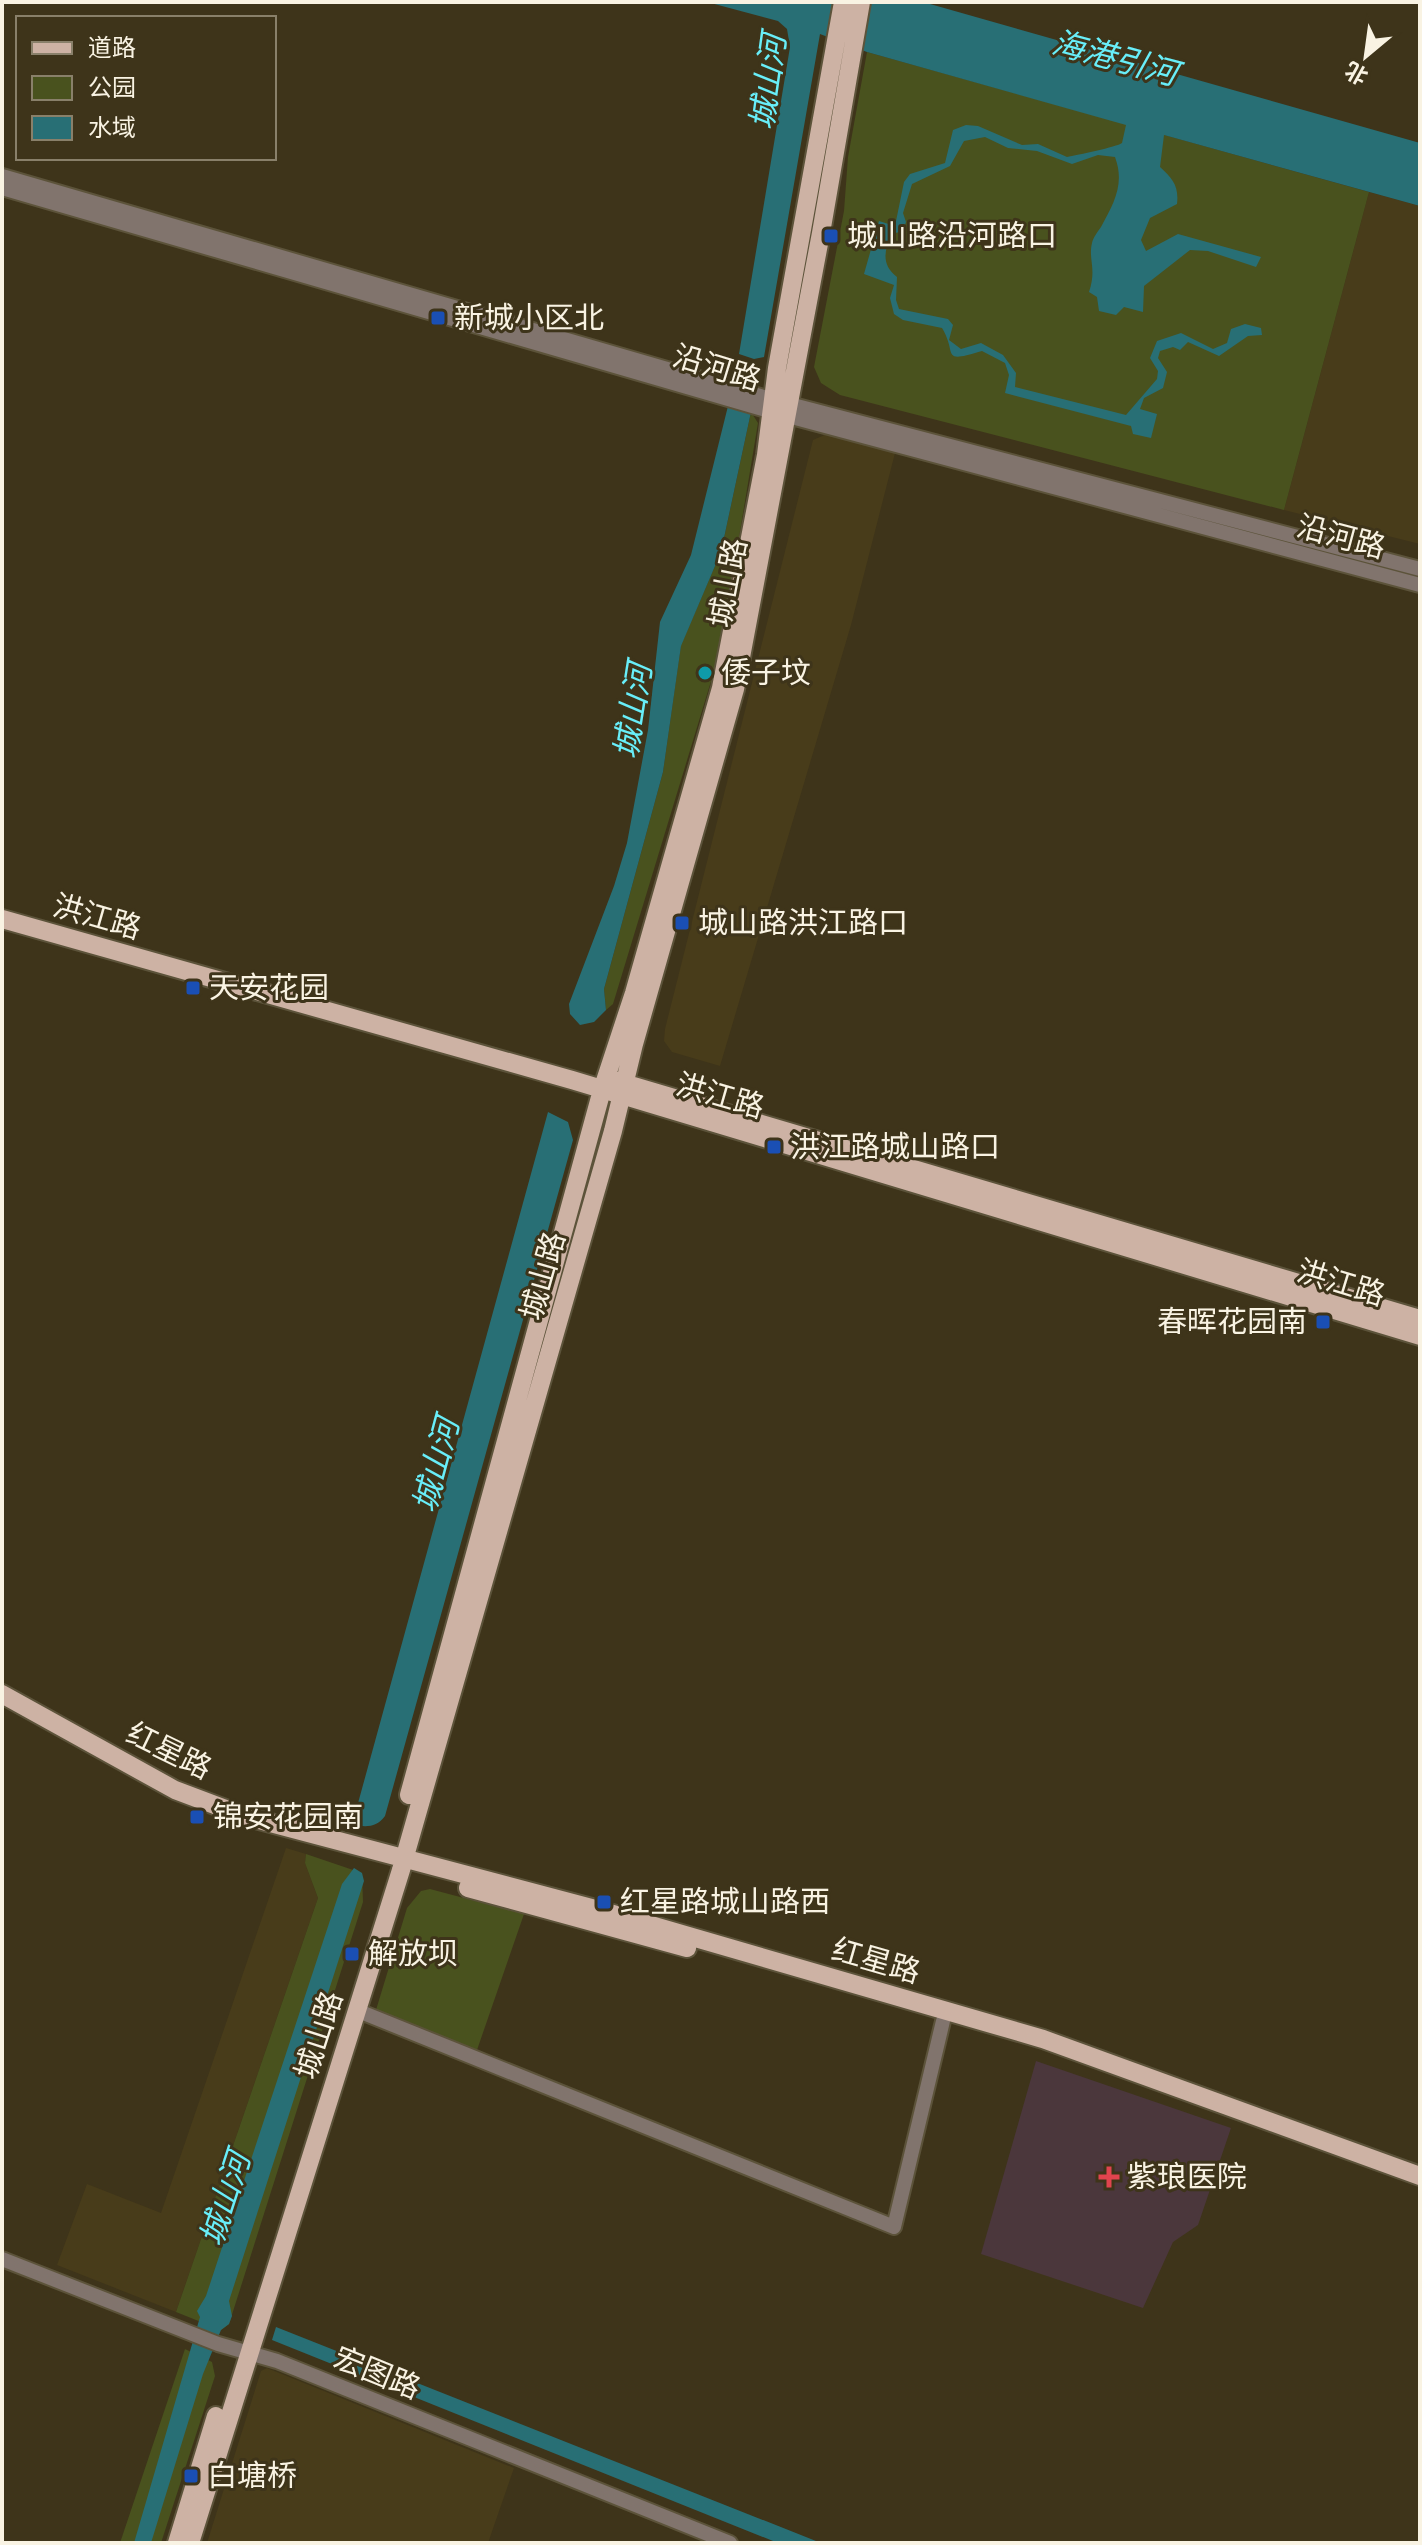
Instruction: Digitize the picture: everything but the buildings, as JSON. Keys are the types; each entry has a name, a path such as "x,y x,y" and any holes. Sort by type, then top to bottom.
{"main road":[{"name":"城山路","path":"843,2 844,49"},
{"name":"城山路","path":"190,2543 243,2349 311,2124 396,1862 623,1090 735,689 844,49 861,2"},
{"name":"城山路","path":"177,2543 356,2010 604,1084 634,993 721,688 781,407"},
{"name":"洪江路","path":"2,911 604,1084 1420,1336"},
{"name":"洪江路","path":"2,919 604,1084"},
{"name":"洪江路","path":"623,1090 1420,1319"},
{"name":"红星路","path":"2,1694 175,1790 244,1816 1037,2048 1420,2184"},
{"name":"红星路","path":"2,1707 170,1801 239,1826 599,1910 1043,2039 1420,2176"}],"street":[{"name":"沿河路","path":"2,176 781,407 1420,569"},
{"name":"沿河路","path":"2,188 1420,585"},
{"path":"356,2010 894,2227 943,2021"},
{"name":"宏图路","path":"2,2259 218,2344 243,2349 730,2543"}],"shaded area":[{"path":"1369,192 1420,206 1420,544 1284,510"},
{"path":"827,434 895,453 851,625 720,1066 672,1052 664,1041 665,1029 813,440"},
{"path":"286,1848 306,1854 305,1863 318,1898 176,2312 57,2265 87,2184 161,2213"},
{"name":"紫琅医院","path":"1036,2061 1231,2128 1198,2225 1173,2242 1143,2308 981,2254"},
{"path":"267,2368 514,2468 488,2543 207,2543 261,2371"}],"green space":[{"path":"867,52 1369,192 1284,510 840,395 821,383 814,367 844,211 848,157"},
{"path":"751,412 758,423 729,598 712,678 613,1004 606,1010 604,989 663,772 681,645 721,552"},
{"path":"306,1854 362,1873 363,1902 229,2324 221,2330 176,2312 318,1898 305,1863"},
{"path":"430,1889 524,1914 477,2050 376,2010 407,1908 421,1891"},
{"path":"185,2349 212,2362 215,2376 161,2543 120,2543"}],"water":[{"name":"海港引河","path":"707,2 923,2 1420,143 1420,206 1164,135 1160,167 1174,183 1177,204 1150,218 1141,240 1146,251 1178,234 1261,257 1256,267 1208,251 1190,250 1144,286 1143,312 1124,307 1116,315 1099,311 1097,297 1089,292 1092,243 1117,193 1119,176 1115,157 1098,155 1072,164 1037,151 1008,148 985,137 964,141 950,166 912,184 903,213 906,222 903,231 892,234 886,262 897,277 896,300 899,309 948,319 953,325 949,340 961,349 981,343 1003,355 1016,373 1015,387 1126,415 1157,379 1158,371 1150,358 1157,341 1181,333 1213,349 1227,343 1231,329 1245,324 1261,328 1262,335 1248,336 1219,356 1188,342 1180,350 1173,347 1160,351 1158,358 1167,372 1163,388 1144,398 1140,409 1157,414 1151,438 1133,434 1131,426 1005,393 1009,375 1005,363 982,351 955,356 942,328 903,320 894,314 890,298 894,285 864,274 879,221 895,226 904,182 910,174 945,163 953,130 966,125 978,126 1022,145 1038,144 1067,157 1122,143 1126,125 867,52 820,34 764,357 754,359 739,354 790,47 787,29 778,21"},
{"path":"728,406 751,412 721,552 681,646 663,772 604,989 606,1010 594,1022 580,1025 570,1014 569,1004 627,843 648,730 660,622 691,555"},
{"path":"548,1112 568,1122 573,1140 385,1816 371,1826 352,1825"},
{"path":"354,1868 362,1873 364,1881 229,2301 232,2316 229,2324 221,2330 203,2374 151,2543 134,2543 200,2317 197,2311 206,2296 342,1884"},
{"path":"276,2327 821,2543 778,2543 272,2340"}],"place":[{"name":"城山路沿河路口","path":"831,236"},
{"name":"新城小区北","path":"438,318"},
{"name":"倭子坟","path":"705,673"},
{"name":"城山路洪江路口","path":"682,923"},
{"name":"天安花园","path":"193,988"},
{"name":"洪江路城山路口","path":"774,1147"},
{"name":"春晖花园南","path":"1323,1322"},
{"name":"锦安花园南","path":"197,1817"},
{"name":"红星路城山路西","path":"604,1902"},
{"name":"解放坝","path":"352,1954"},
{"name":"紫琅医院","path":"1109,2177"},
{"name":"白塘桥","path":"191,2476"}],"water label":[{"name":"城山河","path":"768,82"},
{"name":"城山河","path":"633,711"},
{"name":"城山河","path":"436,1465"},
{"name":"城山河","path":"225,2199"}]}
